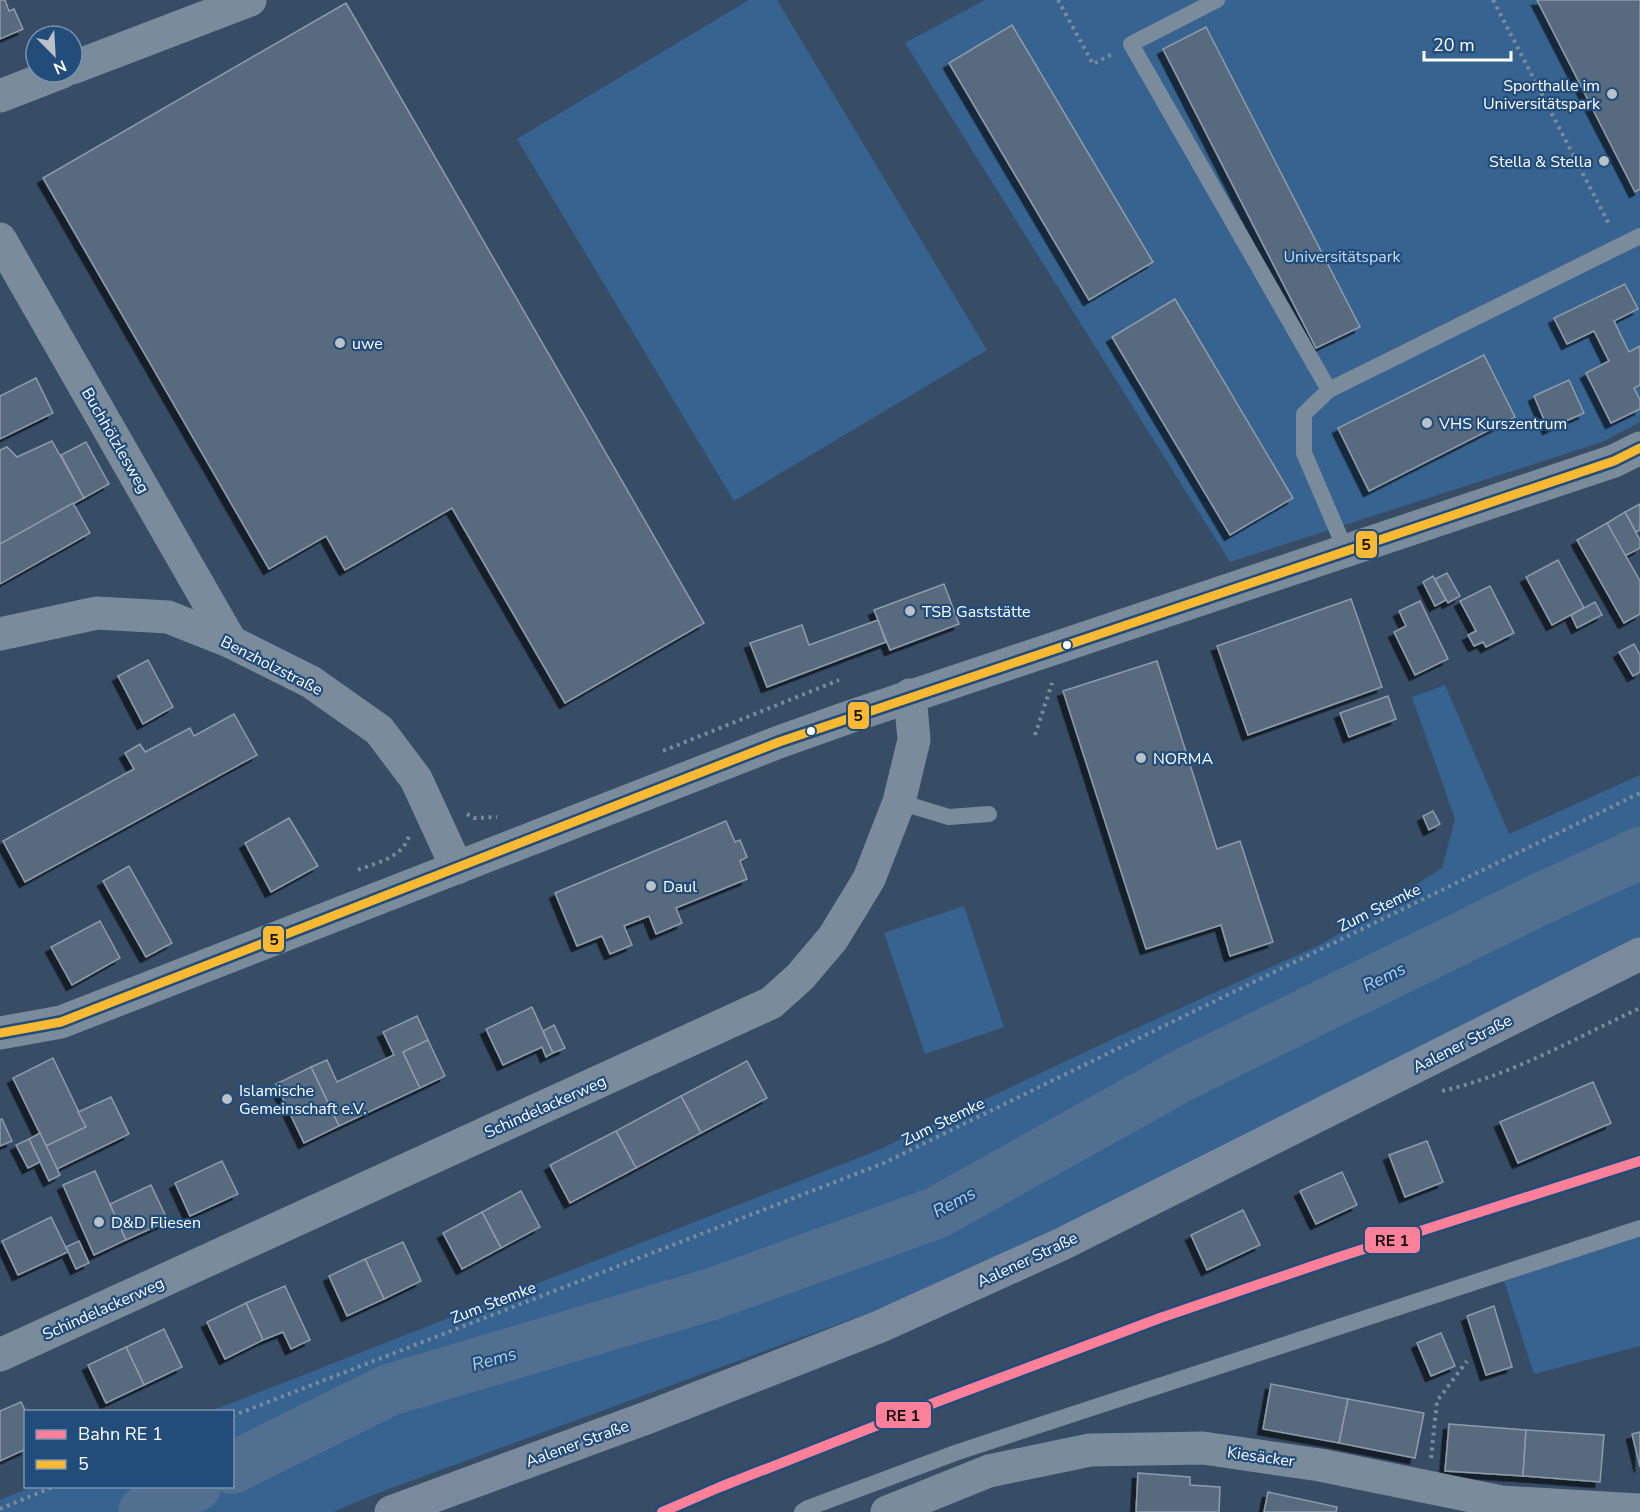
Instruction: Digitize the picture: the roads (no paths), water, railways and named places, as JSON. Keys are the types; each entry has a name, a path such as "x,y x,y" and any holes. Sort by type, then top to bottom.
{"main road":[{"name":"Aalener Straße","path":"391,1512 649,1417 881,1326 1062,1244 1640,954"}],"street":[{"path":"84,63 249,0"},
{"path":"0,96 31,84"},
{"name":"Buchhölzlesweg","path":"0,239 231,642"},
{"path":"0,1033 61,1022 779,742 910,695 1614,462 1640,448"},
{"name":"Benzholzstraße","path":"0,634 97,613 168,617 231,642 311,682 379,730 416,779 457,868"},
{"name":"Schindelackerweg","path":"0,1355 771,1003 800,977 833,938 869,879 899,802 914,740 910,695"},
{"name":"Kiesäcker","path":"887,1512 989,1471 1090,1450 1203,1448 1320,1465 1501,1502 1640,1510"}],"lane":[{"path":"1217,0 1131,44 1329,390"},
{"path":"1346,551 1304,453 1304,414 1329,390 1640,236"},
{"path":"899,802 949,817 989,814"},
{"path":"802,1512 958,1452 1640,1228"}],"waterway":[{"name":"Rems","path":"234,1467 389,1390 712,1294 936,1213 1183,1075 1534,902 1640,853"},
{"name":"Rems","path":"144,1512 191,1488"}],"place":[{"name":"Sporthalle im Universitätspark","path":"1612,94"},
{"name":"Stella & Stella","path":"1604,161"},
{"name":"uwe","path":"340,343"},
{"name":"VHS Kurszentrum","path":"1427,423"},
{"name":"TSB Gaststätte","path":"910,611"},
{"name":"NORMA","path":"1141,758"},
{"name":"Daul","path":"651,886"},
{"name":"Islamische Gemeinschaft e.V.","path":"227,1099"},
{"name":"D&D Fliesen","path":"99,1222"}],"park label":[{"name":"Universitätspark","path":"1342,256"}]}
